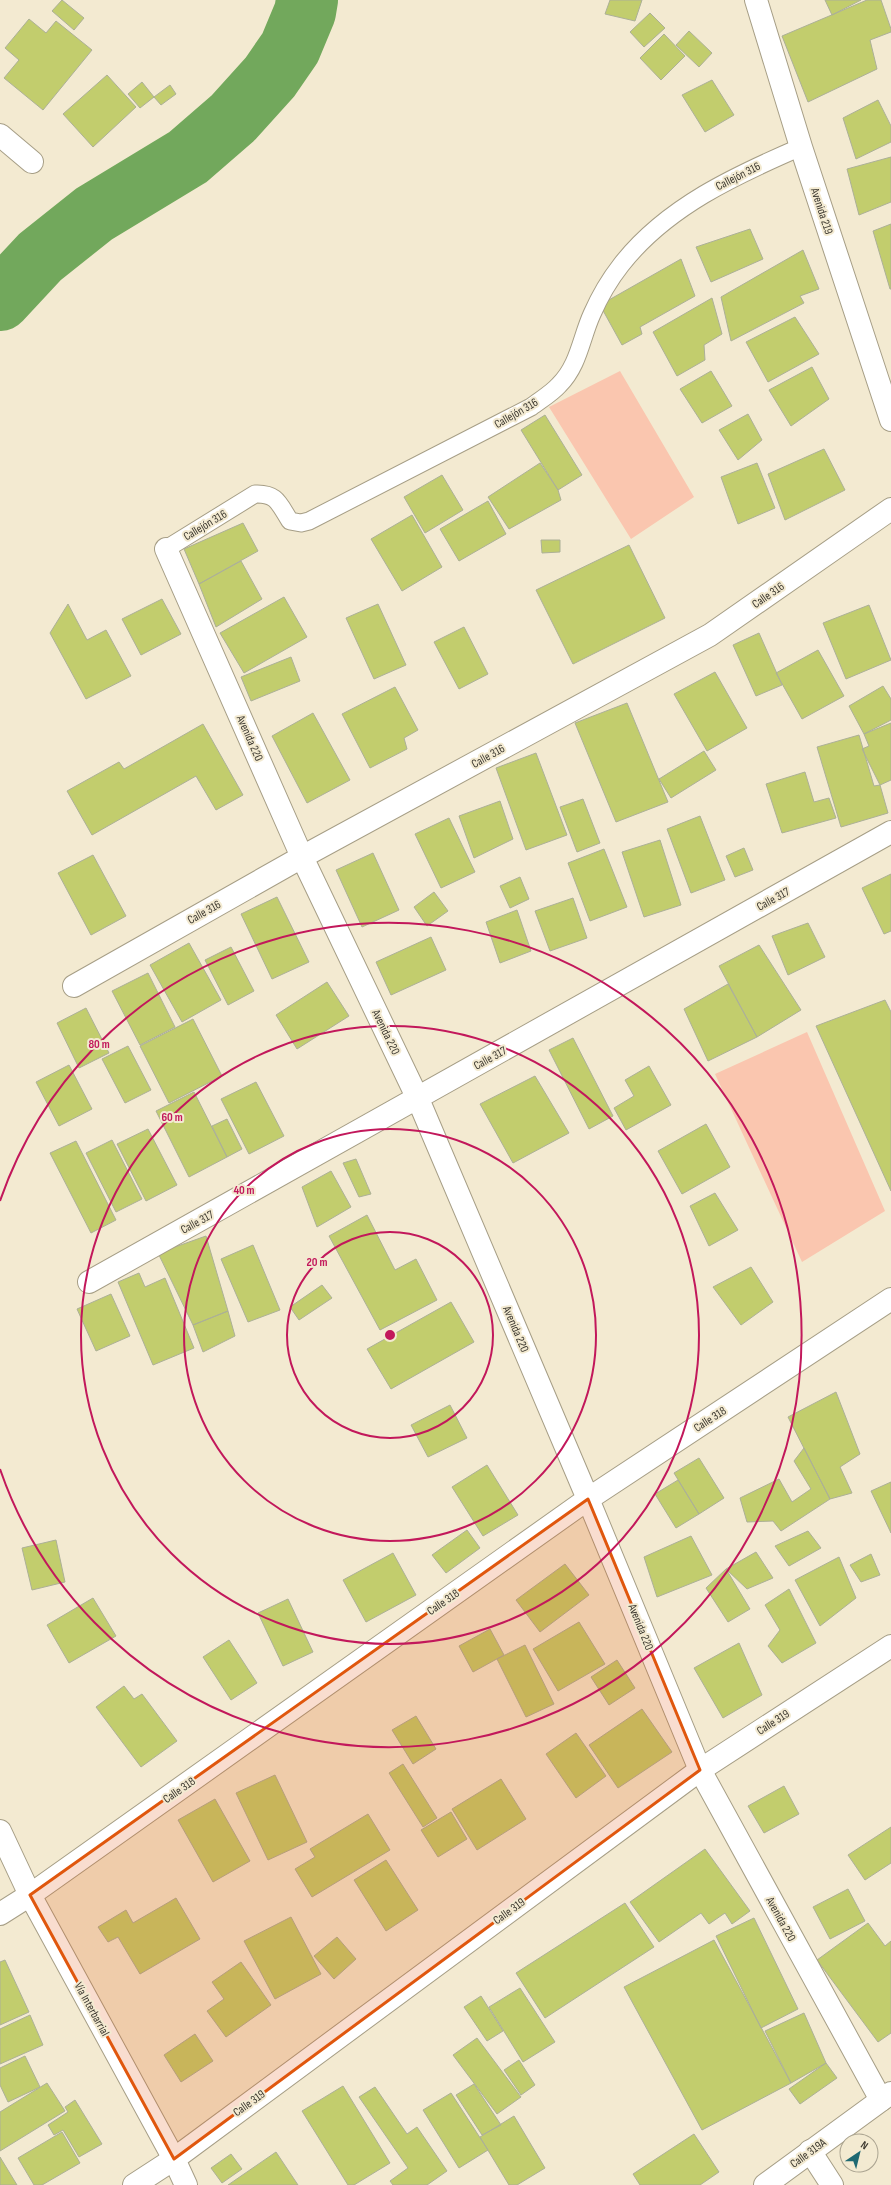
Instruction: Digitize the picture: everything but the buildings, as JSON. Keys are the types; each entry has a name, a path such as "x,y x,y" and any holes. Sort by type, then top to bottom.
{"street":[{"name":"Avenida 219","path":"756,0 801,147 891,420"},
{"path":"0,135 32,162"},
{"name":"Calle 316","path":"74,986 302,857 710,635 891,509"},
{"name":"Avenida 220","path":"166,549 302,857 418,1099 588,1499 700,1770 886,2097"},
{"name":"Calle 317","path":"89,1282 418,1099 891,832"},
{"name":"Calle 318","path":"0,1914 30,1895 588,1499 891,1299"},
{"name":"Calle 319","path":"134,2185 174,2159 700,1770 891,1646"},
{"name":"Vía Interbarrial","path":"0,1831 30,1895 174,2159 186,2185"},
{"name":"Calle 319A","path":"765,2185 886,2097"},
{"path":"810,2152 832,2185"}],"lane":[{"name":"Callejón 316","path":"166,549 255,494 266,494 276,499 290,521 301,523 309,521 530,407 559,385 567,374 575,362 592,314 621,265 656,228 696,199 727,181 801,147"}],"highlighted area":[{"path":"588,1499 700,1770 174,2159 30,1895"}],"shaded area":[{"path":"620,371 694,497 631,539 549,407"},
{"path":"807,1032 885,1211 802,1262 715,1074"}],"waterway":[{"path":"0,300 40,257 94,214 188,157 233,118 270,77 290,48 305,12 307,0"}]}
